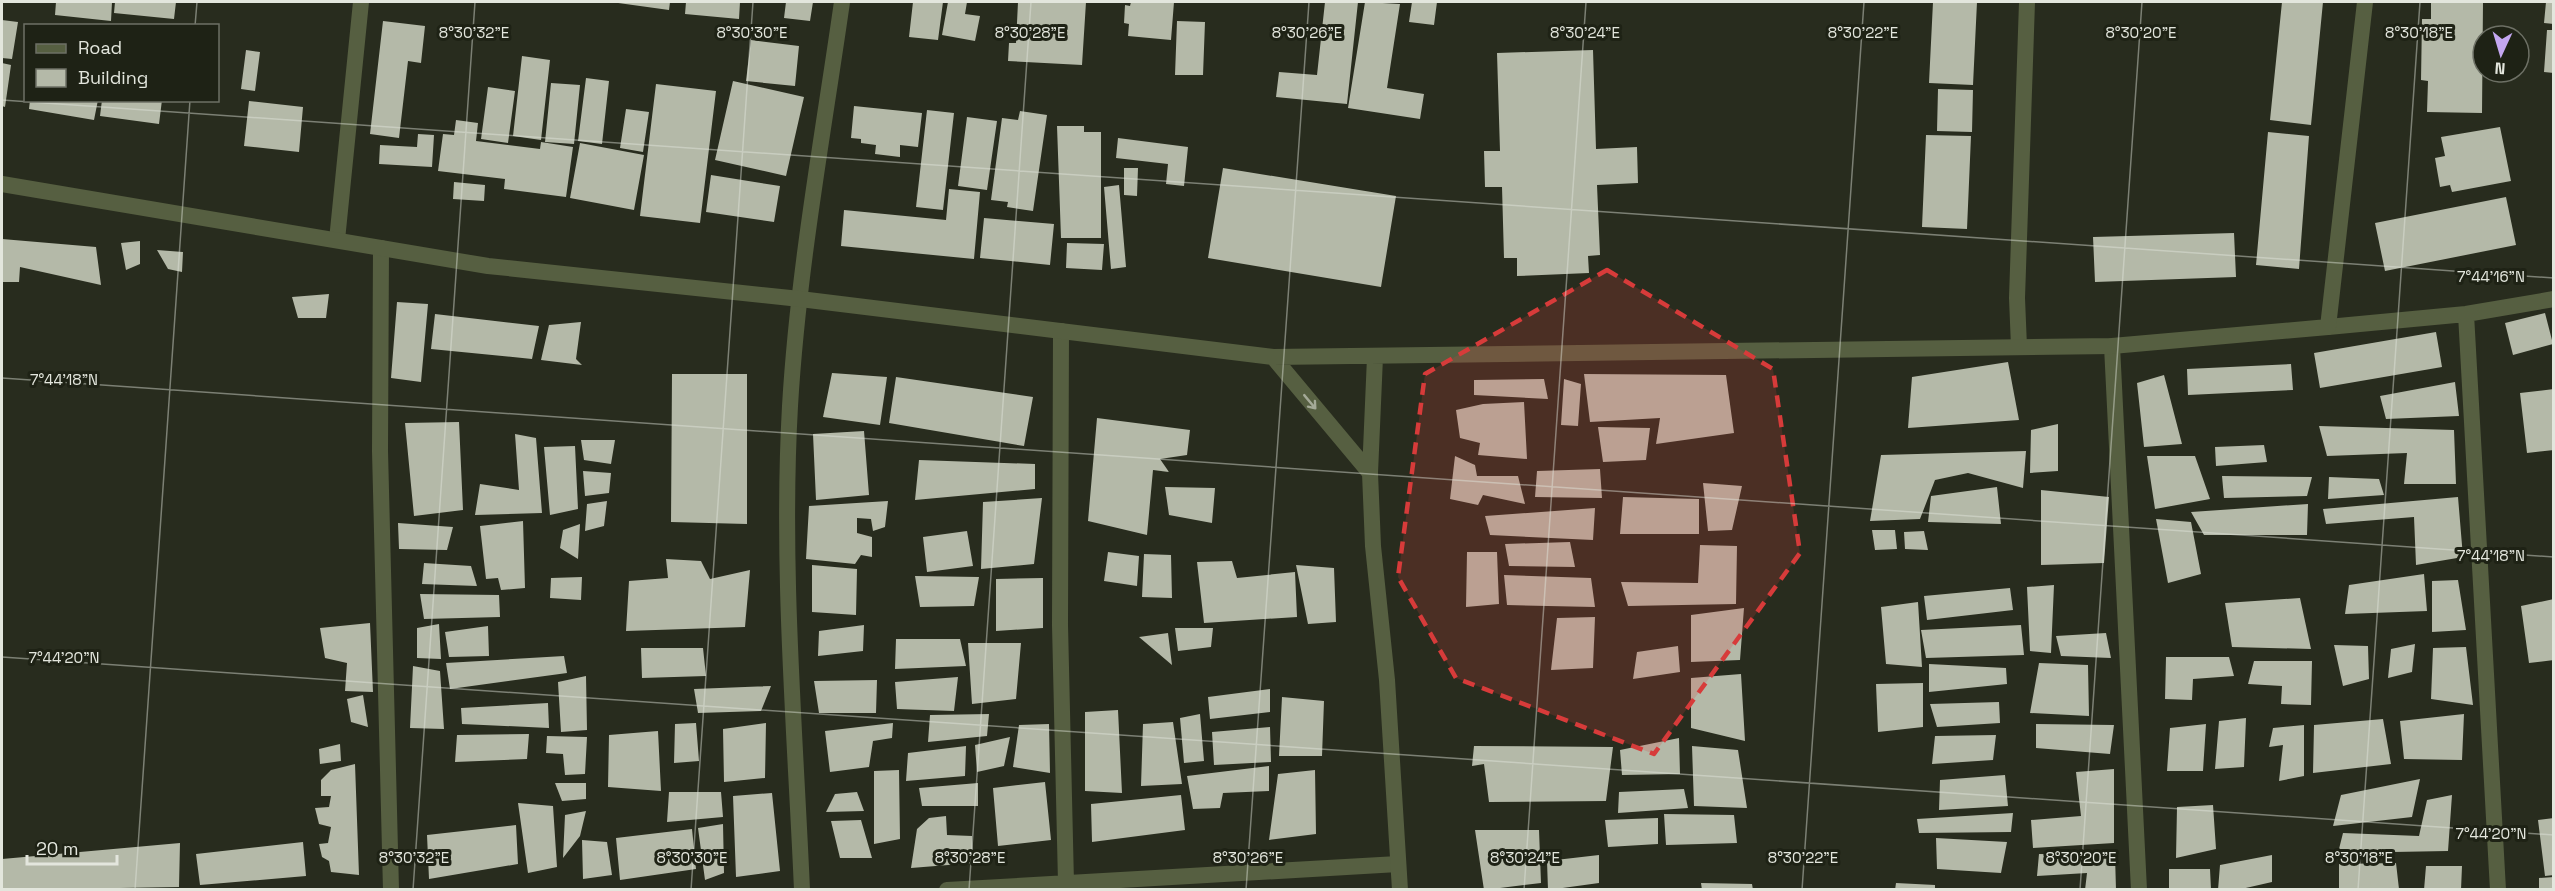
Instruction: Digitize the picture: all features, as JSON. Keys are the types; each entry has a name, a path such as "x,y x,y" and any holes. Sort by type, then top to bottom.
{"street":[{"path":"337,240 361,2"},
{"path":"802,890 787,556 790,406 800,299 842,2"},
{"path":"2019,347 2016,298 2027,2"},
{"path":"2328,327 2365,2"},
{"path":"2,184 488,266 800,299 1273,357 2112,346 2466,314 2553,299"},
{"path":"381,248 380,451 391,890"},
{"path":"2466,314 2499,890"},
{"path":"1061,331 1060,625 1066,883"},
{"path":"2112,346 2139,890"},
{"path":"1273,357 1370,473"},
{"path":"1375,357 1370,473 1373,546 1387,680 1400,890"},
{"path":"947,890 1398,864"}],"highlighted area":[{"path":"1607,270 1773,369 1800,553 1654,754 1456,678 1398,577 1425,374"}],"building":[{"path":"56,2 112,2 111,21 55,15"},
{"path":"115,2 176,2 174,19 114,13"},
{"path":"611,2 670,2 669,10"},
{"path":"686,2 740,2 739,19 685,14"},
{"path":"786,2 813,2 810,21 784,18"},
{"path":"913,2 943,2 938,40 909,37"},
{"path":"948,2 967,2 965,14 980,16 975,41 942,35"},
{"path":"1018,2 1086,2 1082,65 1008,61 1009,43 1016,43"},
{"path":"1131,2 1174,2 1171,40 1128,36 1129,24 1124,23 1125,5 1130,6"},
{"path":"1325,2 1358,2 1347,104 1276,97 1279,72 1317,75"},
{"path":"1365,2 1400,4 1387,88 1424,94 1420,119 1348,108"},
{"path":"1412,2 1437,2 1434,25 1409,22"},
{"path":"1933,2 1977,2 1973,85 1929,83"},
{"path":"2282,2 2323,2 2311,125 2270,120"},
{"path":"2431,2 2483,2 2483,24 2471,24 2471,84 2482,84 2482,113 2427,112 2428,81 2421,80 2422,19 2431,19"},
{"path":"2546,2 2554,2 2554,24 2544,23"},
{"path":"2,20 18,22 12,59 2,58"},
{"path":"383,21 425,26 421,63 408,61 399,138 370,134"},
{"path":"1177,21 1205,22 1203,75 1175,75"},
{"path":"2547,30 2554,30 2554,73 2544,72"},
{"path":"751,40 799,46 795,86 746,81"},
{"path":"246,50 260,52 255,91 241,89"},
{"path":"1593,50 1596,149 1637,147 1638,183 1597,185 1600,255 1588,256 1589,273 1517,276 1517,258 1504,258 1502,187 1485,187 1484,151 1500,151 1497,53"},
{"path":"522,56 550,60 541,140 513,136"},
{"path":"2,63 11,65 5,107 2,106"},
{"path":"586,78 609,81 602,144 578,141"},
{"path":"733,81 804,97 786,176 715,160"},
{"path":"551,83 580,85 574,144 545,142"},
{"path":"656,84 716,91 700,223 640,216"},
{"path":"488,87 515,91 508,143 481,139"},
{"path":"1938,89 1973,90 1972,132 1937,131"},
{"path":"249,101 303,107 299,152 244,146"},
{"path":"30,102 98,102 94,120 29,109"},
{"path":"102,102 162,102 159,124 100,116"},
{"path":"854,106 922,113 918,147 900,145 900,157 875,154 876,145 861,143 861,139 851,138"},
{"path":"626,109 649,112 643,152 620,148"},
{"path":"927,110 954,113 943,210 916,207"},
{"path":"1020,111 1047,115 1033,211 1007,207 1008,202 991,200 1002,118 1018,120"},
{"path":"967,117 997,121 987,190 958,186"},
{"path":"456,120 478,123 476,141 540,149 541,142 573,147 566,197 504,189 505,179 438,171 443,134 454,135"},
{"path":"1057,126 1084,126 1084,132 1101,132 1101,238 1061,238"},
{"path":"2500,127 2511,181 2452,192 2450,185 2440,187 2435,158 2445,156 2441,137"},
{"path":"2268,132 2309,136 2299,269 2256,265"},
{"path":"418,134 434,135 432,167 379,164 380,145 417,147"},
{"path":"1926,135 1971,136 1967,229 1922,227"},
{"path":"1118,138 1188,147 1184,186 1166,184 1168,164 1116,158"},
{"path":"580,143 644,155 634,210 570,198"},
{"path":"1124,168 1138,168 1137,196 1124,195"},
{"path":"1223,168 1396,196 1381,287 1208,258"},
{"path":"711,175 780,186 774,222 706,212"},
{"path":"454,182 485,185 484,201 453,199"},
{"path":"1119,185 1126,267 1111,269 1104,187"},
{"path":"949,189 980,192 974,259 841,246 844,210 946,220"},
{"path":"2506,197 2516,245 2385,271 2375,223"},
{"path":"984,218 1054,224 1050,265 980,258"},
{"path":"2234,233 2236,277 2095,282 2093,237"},
{"path":"2,239 96,247 101,285 20,267 19,282 2,282"},
{"path":"140,241 140,264 126,270 121,243"},
{"path":"1067,243 1104,244 1102,270 1066,268"},
{"path":"157,250 183,252 182,272 168,269"},
{"path":"329,294 326,318 298,318 292,297"},
{"path":"397,302 428,304 421,382 391,378"},
{"path":"2545,313 2553,344 2513,355 2505,323"},
{"path":"435,314 539,326 532,359 431,349"},
{"path":"581,322 576,359 582,365 541,360 549,325"},
{"path":"2436,332 2442,367 2320,388 2314,353"},
{"path":"2008,362 2019,420 1908,428 1912,377"},
{"path":"2291,364 2293,390 2188,395 2187,369"},
{"path":"832,373 887,377 880,425 823,417"},
{"path":"672,374 747,374 747,524 671,522"},
{"path":"1584,374 1726,375 1734,433 1656,444 1660,418 1590,422"},
{"path":"2164,375 2182,444 2144,447 2137,383"},
{"path":"896,377 1033,397 1024,446 889,423"},
{"path":"1544,379 1548,399 1474,395 1474,380"},
{"path":"1564,379 1581,384 1578,426 1561,425"},
{"path":"2455,382 2459,416 2386,419 2380,396"},
{"path":"2554,389 2554,450 2527,453 2520,393"},
{"path":"1524,402 1527,459 1478,455 1480,443 1460,438 1456,410 1483,404"},
{"path":"1097,418 1190,430 1187,455 1160,459 1169,472 1153,470 1147,535 1088,521"},
{"path":"459,422 463,510 414,516 405,423"},
{"path":"2058,424 2058,471 2030,473 2031,430"},
{"path":"2319,426 2454,430 2456,484 2404,484 2407,453 2327,456"},
{"path":"1598,427 1650,428 1646,460 1603,462"},
{"path":"864,431 869,495 816,500 813,434"},
{"path":"515,434 536,438 542,513 475,515 480,484 519,490"},
{"path":"581,440 615,440 611,464 584,460"},
{"path":"2264,445 2267,462 2216,466 2215,447"},
{"path":"575,446 578,509 550,515 544,447"},
{"path":"2026,451 2023,488 1968,473 1935,480 1920,519 1870,521 1881,455"},
{"path":"1455,456 1475,465 1477,476 1518,476 1525,504 1483,495 1478,505 1450,499"},
{"path":"2147,456 2195,456 2210,499 2155,509"},
{"path":"919,460 1035,464 1035,489 915,500"},
{"path":"1600,469 1602,498 1535,497 1537,471"},
{"path":"583,471 611,473 609,493 585,496"},
{"path":"2222,476 2312,477 2307,496 2224,498"},
{"path":"2329,477 2379,479 2384,495 2328,499"},
{"path":"1703,483 1742,486 1732,530 1708,531"},
{"path":"1165,487 1215,488 1212,523 1169,515"},
{"path":"1997,487 2001,524 1928,522 1931,496"},
{"path":"2041,490 2109,497 2104,563 2041,565"},
{"path":"1623,497 1699,499 1699,534 1620,534"},
{"path":"2458,497 2463,557 2416,565 2414,517 2326,524 2323,509"},
{"path":"1042,498 1034,564 981,569 983,502"},
{"path":"607,501 604,526 585,531 587,504"},
{"path":"888,501 885,527 873,531 871,519 857,518 857,533 872,537 872,557 861,555 855,564 806,559 809,506"},
{"path":"2308,504 2307,535 2204,535 2191,512"},
{"path":"1595,508 1593,540 1490,535 1485,516"},
{"path":"2156,519 2191,522 2201,574 2168,583"},
{"path":"523,521 525,588 501,590 498,578 486,579 480,526"},
{"path":"398,523 453,527 447,550 399,549"},
{"path":"580,524 578,559 560,548 563,530"},
{"path":"1872,530 1895,530 1897,549 1875,550"},
{"path":"967,531 973,566 927,572 923,537"},
{"path":"1924,531 1928,550 1905,549 1904,532"},
{"path":"1570,542 1575,567 1509,566 1505,544"},
{"path":"1700,545 1737,546 1736,604 1628,606 1621,582 1698,583"},
{"path":"1108,552 1139,556 1137,586 1104,581"},
{"path":"1467,552 1497,552 1499,604 1466,607"},
{"path":"1144,554 1171,555 1172,598 1142,597"},
{"path":"666,559 701,561 710,579 750,570 745,627 626,631 629,581 668,578"},
{"path":"1232,561 1237,578 1295,572 1297,617 1204,623 1197,562"},
{"path":"424,563 471,566 477,586 422,584"},
{"path":"812,565 857,569 856,615 812,612"},
{"path":"1296,565 1334,568 1336,622 1308,624"},
{"path":"2424,574 2427,611 2345,614 2349,585"},
{"path":"1504,575 1591,578 1595,607 1507,605"},
{"path":"915,576 979,577 974,606 920,607"},
{"path":"582,577 581,600 550,598 551,578"},
{"path":"1043,578 1043,628 996,631 996,579"},
{"path":"2458,580 2466,630 2432,632 2432,581"},
{"path":"2054,585 2051,653 2030,651 2027,587"},
{"path":"2010,588 2013,610 1927,620 1924,596"},
{"path":"420,594 499,595 500,617 424,619"},
{"path":"2300,598 2311,649 2232,647 2225,603"},
{"path":"2554,599 2554,660 2529,663 2521,606"},
{"path":"1918,602 1922,667 1886,664 1881,607"},
{"path":"1744,608 1740,660 1691,662 1691,615"},
{"path":"1595,617 1593,668 1551,670 1557,618"},
{"path":"370,623 373,692 345,691 347,663 325,658 320,628"},
{"path":"439,624 441,659 417,658 417,628"},
{"path":"864,625 863,651 818,656 819,631"},
{"path":"2021,625 2024,655 1926,658 1921,630"},
{"path":"488,626 489,656 449,657 445,632"},
{"path":"1175,628 1213,628 1211,647 1178,651"},
{"path":"1168,633 1172,665 1139,637"},
{"path":"2106,633 2111,658 2061,656 2056,636"},
{"path":"896,639 960,639 966,666 895,669"},
{"path":"968,643 1021,643 1016,699 972,704"},
{"path":"2415,644 2412,672 2388,678 2391,649"},
{"path":"2334,645 2368,646 2369,679 2343,686"},
{"path":"1678,646 1680,672 1633,679 1637,652"},
{"path":"2466,647 2473,705 2431,699 2433,648"},
{"path":"641,648 703,648 706,676 642,678"},
{"path":"564,656 567,673 450,689 446,663"},
{"path":"2166,657 2229,657 2234,676 2193,679 2192,700 2165,699"},
{"path":"2254,661 2312,661 2311,705 2281,704 2282,686 2248,684"},
{"path":"2039,663 2088,665 2089,716 2030,713"},
{"path":"1929,664 2006,668 2007,684 1929,692"},
{"path":"413,666 440,671 444,729 410,728"},
{"path":"1741,674 1745,741 1691,728 1691,678"},
{"path":"586,676 587,730 561,732 558,682"},
{"path":"958,677 954,711 897,709 895,682"},
{"path":"877,680 876,713 819,713 814,681"},
{"path":"1923,683 1923,727 1878,732 1876,684"},
{"path":"771,686 761,711 698,713 694,689"},
{"path":"1270,689 1270,712 1210,719 1208,697"},
{"path":"363,695 368,727 351,722 347,699"},
{"path":"1282,697 1324,701 1322,756 1279,756"},
{"path":"1999,702 2000,723 1937,727 1930,704"},
{"path":"548,703 549,728 462,724 461,708"},
{"path":"1118,710 1122,793 1085,791 1085,712"},
{"path":"989,714 987,736 928,742 930,715"},
{"path":"1200,714 1204,761 1184,763 1180,718"},
{"path":"2464,714 2462,760 2404,759 2400,721"},
{"path":"2246,718 2244,767 2215,769 2219,721"},
{"path":"2383,719 2391,764 2313,773 2314,725"},
{"path":"1173,722 1182,784 1141,786 1143,724"},
{"path":"696,723 699,761 674,763 675,724"},
{"path":"766,723 765,778 724,782 723,729"},
{"path":"893,723 892,738 873,741 869,767 830,772 825,731"},
{"path":"1049,724 1050,773 1013,767 1019,725"},
{"path":"2036,724 2114,725 2110,754 2036,748"},
{"path":"2206,724 2203,771 2167,771 2170,728"},
{"path":"2304,725 2304,776 2279,781 2283,745 2269,747 2273,728"},
{"path":"1270,727 1271,762 1214,765 1212,732"},
{"path":"658,731 661,791 608,787 609,735"},
{"path":"529,734 527,759 455,762 457,735"},
{"path":"1996,735 1993,760 1932,764 1935,736"},
{"path":"547,736 587,737 585,774 565,775 563,754 546,753"},
{"path":"1010,737 1004,766 977,772 975,745"},
{"path":"1679,738 1680,774 1622,775 1620,750"},
{"path":"340,744 341,761 320,764 319,749"},
{"path":"966,746 965,776 906,781 908,753"},
{"path":"1474,746 1613,747 1606,801 1489,802 1484,764 1472,766"},
{"path":"1692,746 1738,750 1747,808 1694,806"},
{"path":"355,764 359,875 331,872 329,861 322,857 319,844 328,843 331,827 319,824 315,808 329,807 331,796 321,796 321,780 331,770"},
{"path":"1269,766 1269,791 1223,793 1220,808 1193,809 1187,776"},
{"path":"2114,769 2114,843 2033,848 2031,820 2081,816 2076,772"},
{"path":"899,770 900,839 874,844 874,771"},
{"path":"1315,770 1316,834 1269,840 1278,774"},
{"path":"2005,775 2008,806 1939,810 1940,780"},
{"path":"2420,779 2412,817 2333,826 2341,795"},
{"path":"1045,782 1051,840 998,846 993,788"},
{"path":"555,783 586,783 586,799 562,801"},
{"path":"978,783 978,806 922,806 919,788"},
{"path":"1684,789 1688,808 1618,813 1619,792"},
{"path":"669,792 721,792 723,817 667,822"},
{"path":"857,792 864,811 826,812 835,794"},
{"path":"772,793 780,871 736,877 733,796"},
{"path":"1181,795 1185,830 1092,842 1091,804"},
{"path":"2452,795 2448,851 2338,853 2343,833 2419,836 2427,800"},
{"path":"518,803 553,806 557,867 528,873"},
{"path":"2213,805 2216,849 2176,858 2177,807"},
{"path":"586,811 580,836 563,858 565,815"},
{"path":"2013,813 2011,832 1919,833 1917,819"},
{"path":"1664,814 1734,815 1737,843 1666,845"},
{"path":"946,816 947,835 972,836 973,863 911,868 917,829 929,818"},
{"path":"1658,818 1658,844 1608,847 1605,820"},
{"path":"2554,818 2554,875 2545,876 2538,820"},
{"path":"861,820 872,858 840,858 831,821"},
{"path":"723,824 724,873 705,880 698,828"},
{"path":"516,825 518,864 429,879 427,835"},
{"path":"692,829 696,869 620,880 616,838"},
{"path":"1475,830 1539,830 1541,883 1484,890"},
{"path":"1936,838 2007,842 2001,873 1937,869"},
{"path":"582,840 607,842 612,875 583,879"},
{"path":"303,842 306,876 200,885 196,854"},
{"path":"180,843 179,887 2,890 2,859"},
{"path":"2039,854 2115,855 2116,890 2085,890 2087,873 2037,876"},
{"path":"1599,855 1599,883 1548,890 1547,861"},
{"path":"2272,855 2272,882 2237,890 2218,890 2220,865"},
{"path":"2396,863 2399,889 2339,888 2339,864"},
{"path":"2426,866 2462,866 2461,890 2424,890"},
{"path":"2169,869 2210,869 2211,890 2169,890"},
{"path":"2554,877 2554,890 2539,890 2539,878"},
{"path":"1701,883 1752,884 1753,890 1702,890"},
{"path":"1896,883 1935,885 1935,890 1895,890"}]}
